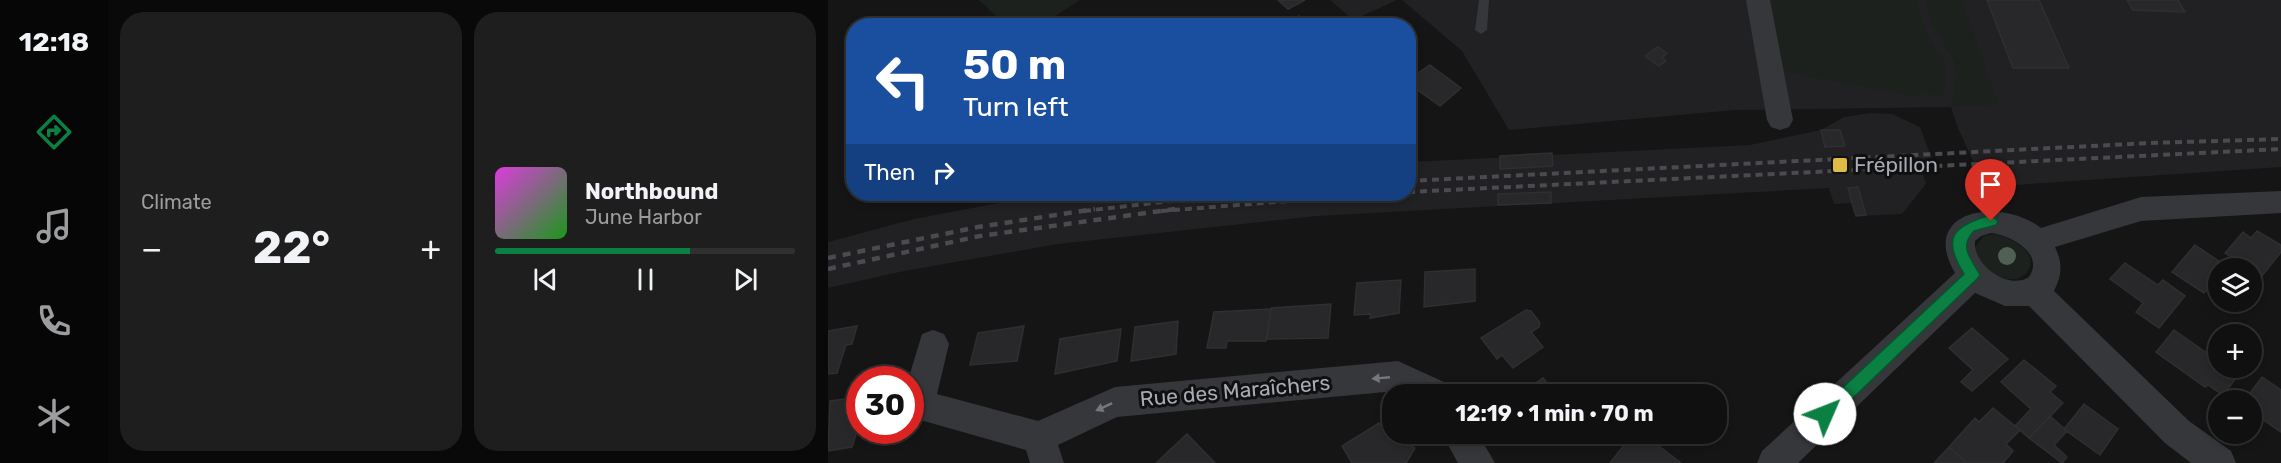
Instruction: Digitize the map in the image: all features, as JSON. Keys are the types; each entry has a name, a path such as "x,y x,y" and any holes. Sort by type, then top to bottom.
{"street":[{"path":"1758,0 1780,120"},
{"path":"2037,241 2141,209 2281,202"},
{"path":"1982,222 2003,222 2027,233 2037,241 2048,264 2043,284 2034,291 2010,294 1996,290 1972,275 1960,255 1959,244 1962,234 1969,227 1982,222"},
{"path":"1774,463 1972,275"},
{"path":"2034,291 2177,432 2219,463"},
{"name":"Rue des Maraîchers","path":"933,344 918,404 1043,450 1115,402 1398,376 1414,384"},
{"path":"1466,444 1478,463"}],"lane":[{"path":"1481,30 1484,0"}],"shaded area":[{"path":"979,0 1080,0 1052,18 998,18"},
{"path":"1330,0 1397,0 1357,18 1351,18"},
{"path":"1402,0 2281,0 2281,167 1985,187 1951,107 1735,110 1509,130 1462,51"},
{"path":"1767,0 1916,0 1926,33 1946,64 1947,75 1942,97 1921,92 1920,97 1779,71"},
{"path":"1926,0 1962,0 1998,104 1952,107 1956,77 1955,62 1932,25"},
{"path":"1870,113 1892,114 1920,127 1937,172 1922,172 1926,184 1902,214 1856,216 1852,203 1834,204 1829,188 1317,216 1058,244 904,271 828,288 828,242 914,219 1004,202 1416,201 1416,162 1750,145 1821,130 1844,117"},
{"path":"1993,234 2007,238 2027,252 2030,265 2023,276 2017,279 2004,278 1991,274 1981,266 1974,248 1984,236"}],"building":[{"path":"1278,0 1305,0 1288,9"},
{"path":"1987,0 2039,0 2069,68 2013,68"},
{"path":"2127,0 2178,0 2185,12 2133,10"},
{"path":"1658,47 1667,53 1662,58 1666,61 1659,66 1645,56"},
{"path":"1430,65 1461,88 1440,106 1416,89 1416,75"},
{"path":"1821,130 1840,130 1845,146 1825,147"},
{"path":"1552,153 1553,166 1500,169 1500,156"},
{"path":"1858,187 1866,215 1856,216 1852,203 1848,188"},
{"path":"1551,192 1551,203 1498,205 1498,194"},
{"path":"2257,231 2281,245 2281,252 2262,276 2262,258 2232,258 2225,253 2243,232 2251,238"},
{"path":"2195,245 2214,258 2208,258 2208,288 2204,293 2172,272"},
{"path":"2125,263 2158,285 2163,280 2185,296 2159,328 2136,312 2143,303 2110,279"},
{"path":"1475,269 1475,301 1424,307 1425,272"},
{"path":"1401,280 1399,313 1370,318 1371,314 1354,315 1357,283"},
{"path":"1331,304 1328,338 1267,339 1271,308"},
{"path":"1271,309 1266,341 1227,341 1226,348 1207,348 1214,312"},
{"path":"1526,310 1531,311 1540,323 1539,327 1531,332 1543,347 1513,368 1502,355 1497,359 1481,338"},
{"path":"1178,321 1176,354 1131,361 1135,327"},
{"path":"857,326 852,344 846,345 837,373 828,374 828,331"},
{"path":"1024,326 1017,361 970,365 978,333"},
{"path":"1972,328 2008,359 1972,391 1961,382 1973,370 1949,348"},
{"path":"1121,329 1117,361 1055,374 1060,339"},
{"path":"2174,330 2208,354 2208,378 2236,378 2227,390 2216,390 2208,385 2205,387 2156,352"},
{"path":"2024,360 2056,386 2050,392 2063,403 2029,438 2015,426 2031,409 2001,382"},
{"path":"2262,377 2281,390 2281,432 2262,419 2262,390 2252,390"},
{"path":"1543,378 1548,384 1534,384"},
{"path":"846,399 846,444 853,444 852,447 828,451 830,401"},
{"path":"2084,404 2118,429 2100,455 2064,429"},
{"path":"1993,408 2020,430 2006,444 2013,451 2003,463 1967,463 1949,447 1975,418 1979,422"},
{"path":"2050,416 2067,431 2054,445 2067,457 2062,463 2029,438"},
{"path":"1379,423 1382,427 1382,444 1407,444 1415,448 1406,463 1352,463 1342,446"},
{"path":"1187,434 1215,463 1156,463"},
{"path":"1625,444 1656,444 1681,463 1610,463"},
{"path":"1949,447 1967,463 1934,463"}],"railway":[{"path":"1416,181 2150,143 2281,139"},
{"path":"1416,192 2281,149"},
{"path":"1084,211 1171,201"},
{"path":"1161,211 1289,201"},
{"path":"828,258 978,227 1095,209"},
{"path":"828,269 980,236 1175,209"}],"place":[{"name":"Frépillon","path":"1840,165"}],"route":[{"path":"1825,414 1972,275 1960,255 1959,244 1962,234 1969,227 1980,222 1991,221"}]}
